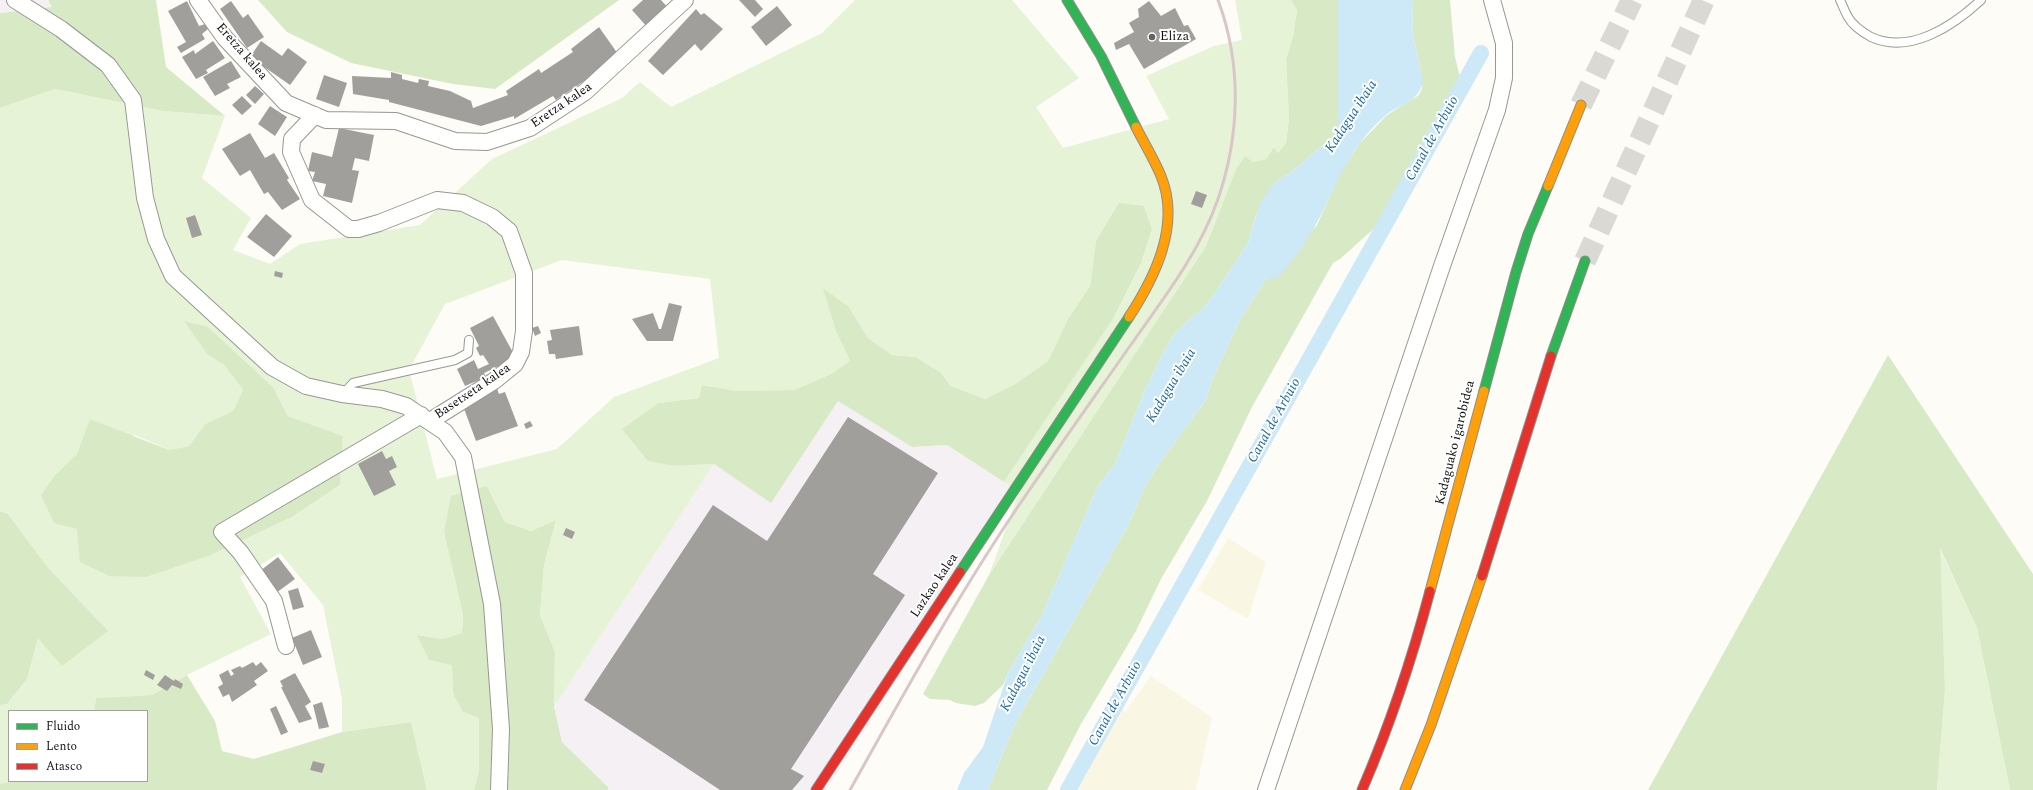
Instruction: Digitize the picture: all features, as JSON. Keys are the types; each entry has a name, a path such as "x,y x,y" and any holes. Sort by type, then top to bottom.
{"main road":[{"name":"Lazkao kalea","path":"816,790 1075,396 1144,294 1156,271 1163,253 1168,212 1166,190 1144,141 1097,50 1067,0"},
{"name":"Kadaguako igarobidea","path":"1362,790 1385,736 1417,641 1516,272 1531,227 1581,105"},
{"path":"1405,790 1444,693 1527,430 1585,261"}],"street":[{"path":"15,0 61,28 108,65 133,100 145,198 156,239 173,276 272,367 306,386 342,394 382,399 406,406 445,432 462,457 492,604 501,729 499,790"},
{"name":"Eretza kalea","path":"198,0 225,38 286,103 326,120 396,121 455,141 487,142 530,128 585,92 685,0"},
{"path":"1266,790 1442,266 1497,110 1504,78 1504,50 1492,0"},
{"name":"Basetxeta kalea","path":"286,646 274,601 242,553 222,532 494,381 515,364 521,352 524,331 524,273 509,231 492,217 463,203 437,200 379,223 358,229 349,229 312,200 291,152 292,139 314,115"}],"lane":[{"path":"1840,0 1848,18 1862,32 1881,41 1906,42 1934,33 1964,16 1981,0"},
{"path":"342,394 353,383 358,381 455,360 468,353 469,340"}],"shaded area":[{"path":"0,0 48,0 52,7 0,13"},
{"path":"838,401 912,447 947,445 1019,492 826,790 608,790 608,787 562,742 554,707 714,464 771,502"},
{"path":"1228,538 1266,562 1248,619 1198,590"},
{"path":"1151,676 1212,717 1196,790 1075,790 1120,707 1125,712"}],"green space":[{"path":"48,0 156,0 166,67 225,116 163,111 55,89 0,108 0,13 52,7"},
{"path":"258,0 619,0 495,89 453,84 351,63 287,32"},
{"path":"855,0 1012,0 1079,78 1036,107 1063,148 1169,119 1146,76 1214,46 1242,40 1235,0 1291,0 1297,10 1293,37 1286,59 1289,119 1286,143 1278,153 1274,147 1266,159 1253,162 1245,156 1236,169 1206,246 989,575 1019,492 1004,482 1113,319 1141,263 1152,231 1144,206 1096,241 1090,286 1068,319 1048,361 1015,384 985,399 951,386 940,372 916,357 892,355 868,338 848,306 824,289 835,329 850,361 831,374 794,390 738,391 702,385 699,398 659,403 675,466 714,464 554,707 555,652 540,615 544,565 556,520 531,531 505,522 487,486 444,532 463,615 462,633 443,639 418,635 452,665 453,694 463,712 479,718 479,770 474,790 427,790 411,722 342,732 342,699 323,605 280,553 240,577 271,634 187,675 152,695 96,698 94,710 8,710 8,782 0,784 0,705 7,704 27,679 38,638 49,569 8,514 0,511 0,108 55,89 163,111 225,116 202,178 251,218 233,250 270,264 300,244 420,225 492,159 622,98 640,82 671,107 822,33","holes":["562,260 710,279 719,358 614,397 557,449 437,479 409,370 445,304","208,327 273,387 288,416 343,436 340,485 292,517 209,556 147,577 77,529 56,474 77,454 135,435 169,450 189,446 205,424 233,411 243,390 224,365 208,355"]},
{"path":"1291,0 1338,0 1338,132 1294,170 1273,184 1256,216 1248,243 1205,306 1175,333 1163,353 1145,390 1115,464 1098,486 1042,615 1008,673 1003,685 984,703 975,706 956,703 950,700 930,699 923,694 989,575 1206,246 1236,169 1245,156 1253,162 1266,159 1274,147 1278,153 1286,143 1289,119 1286,59 1293,37 1297,10"},
{"path":"1412,0 1450,0 1455,57 1460,77 1379,224 1340,259 1333,263 1252,407 1207,501 1161,579 1136,631 1081,724 1047,790 988,790 1015,724 1126,529 1145,487 1158,465 1206,400 1212,380 1240,320 1266,279 1317,225 1341,171 1360,143 1387,115 1419,95 1422,88 1420,67 1413,36"},
{"path":"1119,203 1144,206 1152,230 1141,263 1113,319 1004,482 947,445 912,447 838,401 771,503 714,464 675,466 648,461 622,429 659,403 699,398 702,385 738,391 794,390 831,374 850,361 835,329 823,288 848,306 868,338 892,355 916,357 940,372 951,386 985,399 1015,384 1048,361 1068,319 1090,286 1096,241"},
{"path":"184,321 208,327 273,387 288,416 343,436 340,485 292,517 209,556 147,577 109,576 80,562 77,529 54,523 41,495 56,474 77,454 90,419 169,450 189,446 205,424 233,411 243,390 224,365 208,355"},
{"path":"1888,355 2033,574 2033,790 2010,790 1977,628 1940,548 1945,690 1937,790 1648,790"},
{"path":"487,486 505,522 531,531 556,520 544,565 540,615 555,652 554,707 562,742 608,787 608,790 474,790 479,770 479,718 463,712 453,694 452,665 429,660 417,635 443,639 462,633 463,615 444,532 451,496"},
{"path":"0,511 8,514 49,569 108,631 62,666 38,638 27,679 7,704 0,705"},
{"path":"1939,547 1977,628 2010,790 1937,790 1945,690"},
{"path":"187,675 215,721 222,751 254,759 342,732 411,722 427,790 0,790 0,784 8,782 148,782 148,710 94,710 96,698 152,695"}],"water":[{"name":"Kadagua ibaia","path":"1338,0 1412,0 1413,36 1423,81 1421,88 1414,98 1387,114 1363,139 1350,158 1310,235 1301,249 1278,277 1274,279 1266,279 1240,320 1212,380 1206,400 1158,465 1145,487 1126,529 1015,724 988,790 957,790 964,773 983,747 1008,673 1042,615 1098,486 1115,464 1145,390 1163,353 1175,333 1205,306 1248,243 1260,204 1273,184 1294,170 1338,132"}],"building":[{"path":"643,0 661,0 669,9 648,28 632,10"},
{"path":"739,0 755,0 763,9 755,17"},
{"path":"187,1 199,26 205,24 208,29 202,34 205,39 181,53 177,47 186,42 168,11"},
{"path":"231,1 243,18 248,14 264,37 247,48 220,9"},
{"path":"1149,1 1161,16 1175,8 1184,26 1188,25 1196,39 1144,69 1129,44 1116,50 1114,43 1134,32 1129,23 1139,17 1138,9"},
{"path":"777,6 792,25 766,46 751,27"},
{"path":"696,9 701,15 704,13 723,29 701,51 695,44 663,75 648,61"},
{"path":"599,27 620,57 556,100 553,96 514,119 514,116 481,126 389,102 389,100 353,94 352,76 391,78 391,72 402,75 402,79 418,83 419,79 429,81 428,86 450,91 471,101 473,108 508,95 506,91 539,69 541,73 573,52 571,49"},
{"path":"213,41 225,58 206,70 208,73 196,79 182,57 194,50 195,54"},
{"path":"261,41 282,56 288,48 307,62 290,85 250,57"},
{"path":"231,61 241,77 227,84 230,88 215,96 203,77"},
{"path":"324,75 347,83 339,107 316,99"},
{"path":"255,86 264,94 255,104 246,95"},
{"path":"242,96 252,106 242,115 232,105"},
{"path":"270,106 287,117 275,136 258,124"},
{"path":"339,128 374,135 369,161 355,158 352,170 359,171 352,203 323,196 326,184 312,181 315,172 308,171 312,152 332,157"},
{"path":"250,133 265,158 274,153 289,178 287,180 300,199 282,210 268,192 264,194 250,170 240,176 222,149"},
{"path":"1196,191 1207,195 1202,208 1191,204"},
{"path":"266,214 292,236 274,257 247,237"},
{"path":"195,215 202,235 192,238 186,218"},
{"path":"275,271 283,273 282,278 274,276"},
{"path":"669,303 682,306 673,341 647,341 632,319 653,313 659,329 661,329"},
{"path":"493,316 516,358 484,373 486,377 465,386 457,369 474,360 478,369 489,364 483,355 480,356 476,348 479,346 470,328"},
{"path":"538,326 541,333 535,336 532,328"},
{"path":"579,326 583,355 556,359 555,354 549,354 547,341 552,340 550,330"},
{"path":"496,386 499,394 505,392 518,426 476,441 463,406"},
{"path":"848,417 938,473 873,574 905,595 791,769 804,776 792,790 720,790 584,700 713,505 767,541"},
{"path":"530,421 533,426 526,429 524,424"},
{"path":"382,451 386,459 392,456 397,467 389,471 396,485 374,496 358,464"},
{"path":"566,528 575,532 572,539 563,535"},
{"path":"278,557 295,579 276,593 260,571"},
{"path":"298,588 304,607 293,610 288,591"},
{"path":"311,630 322,657 303,665 292,638"},
{"path":"253,662 256,666 261,662 268,671 254,681 257,685 232,702 229,694 223,697 218,687 223,684 219,675 228,670 231,676 234,674 231,670 240,666 242,668"},
{"path":"146,670 155,675 153,680 144,675"},
{"path":"295,673 311,702 305,706 312,719 299,723 281,687 283,687 280,681"},
{"path":"165,675 174,681 175,679 183,684 181,689 172,685 167,691 157,685"},
{"path":"322,702 329,727 319,729 313,705"},
{"path":"276,706 288,732 281,735 270,709"},
{"path":"313,761 325,764 322,773 310,770"}],"waterway":[{"name":"Canal de Arbuio","path":"1068,790 1481,53"}],"tunnel":[{"path":"1581,105 1632,0"},
{"path":"1585,261 1704,0"}],"railway":[{"path":"850,790 935,640 979,567 1039,476 1167,294 1201,239 1218,199 1225,175 1231,150 1234,125 1234,74 1231,49 1226,24 1218,0"}],"traffic: fast":[{"path":"1067,0 1101,56 1136,127"},
{"path":"1484,391 1516,272 1528,234 1548,186"},
{"path":"1551,356 1585,261"},
{"path":"960,572 1129,317"}],"traffic: slow":[{"path":"1548,186 1581,105"},
{"path":"1129,317 1156,268 1167,232 1168,213 1166,194 1161,176 1136,127"},
{"path":"1430,591 1484,391"},
{"path":"1405,790 1431,725 1482,576"}],"traffic: jam":[{"path":"1482,576 1551,356"},
{"path":"816,790 960,572"},
{"path":"1362,790 1400,692 1430,591"}],"place":[{"name":"Eliza","path":"1152,37"}]}
